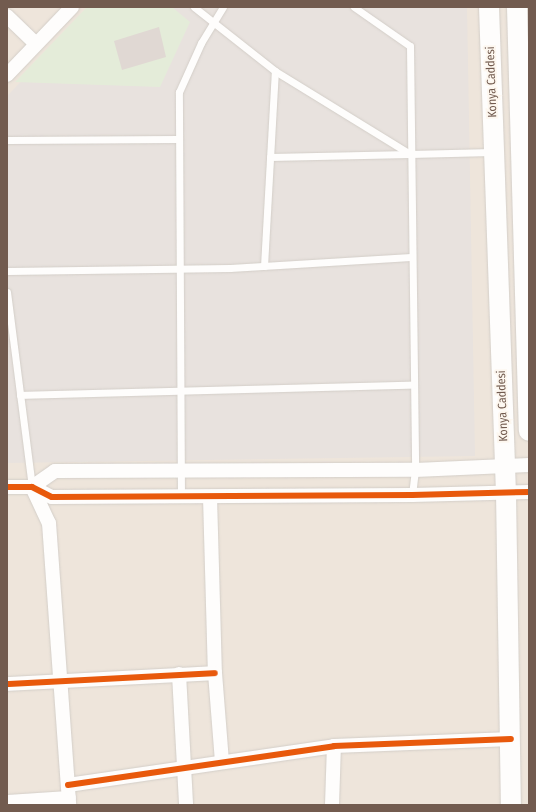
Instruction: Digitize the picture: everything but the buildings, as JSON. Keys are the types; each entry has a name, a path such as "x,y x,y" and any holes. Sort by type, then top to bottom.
{"main road":[{"name":"Konya Caddesi","path":"489,7 506,493 511,805"},
{"name":"Konya Caddesi","path":"517,7 524,78 529,431"}],"street":[{"path":"7,75 72,7"},
{"path":"7,16 36,44"},
{"path":"32,487 55,471 180,469 415,470 529,465"},
{"path":"7,487 32,487 52,497 412,495 529,492"},
{"path":"32,487 49,523 62,681 68,796"},
{"path":"210,497 215,673 222,762"},
{"path":"7,684 215,673"},
{"path":"179,674 186,805"},
{"path":"7,802 68,796 184,768 334,746 511,739"},
{"path":"332,805 334,746"}],"lane":[{"path":"194,7 275,71 410,154"},
{"path":"181,497 179,92 213,22 223,7"},
{"path":"354,7 410,46 411,257 415,470 412,495"},
{"path":"264,266 275,71"},
{"path":"7,140 179,140"},
{"path":"270,157 494,152"},
{"path":"7,271 264,266 411,257"},
{"path":"7,292 32,487"},
{"path":"20,395 413,385"}],"shaded area":[{"path":"7,7 529,7 529,805 7,805"},
{"path":"94,7 467,7 475,456 7,463 7,96"}],"green space":[{"path":"87,7 172,7 190,22 160,87 15,82"}],"cycle path":[{"path":"7,487 32,487 52,497 412,495 529,492"},
{"path":"7,684 215,673"},
{"path":"68,785 334,746 511,739"}]}
